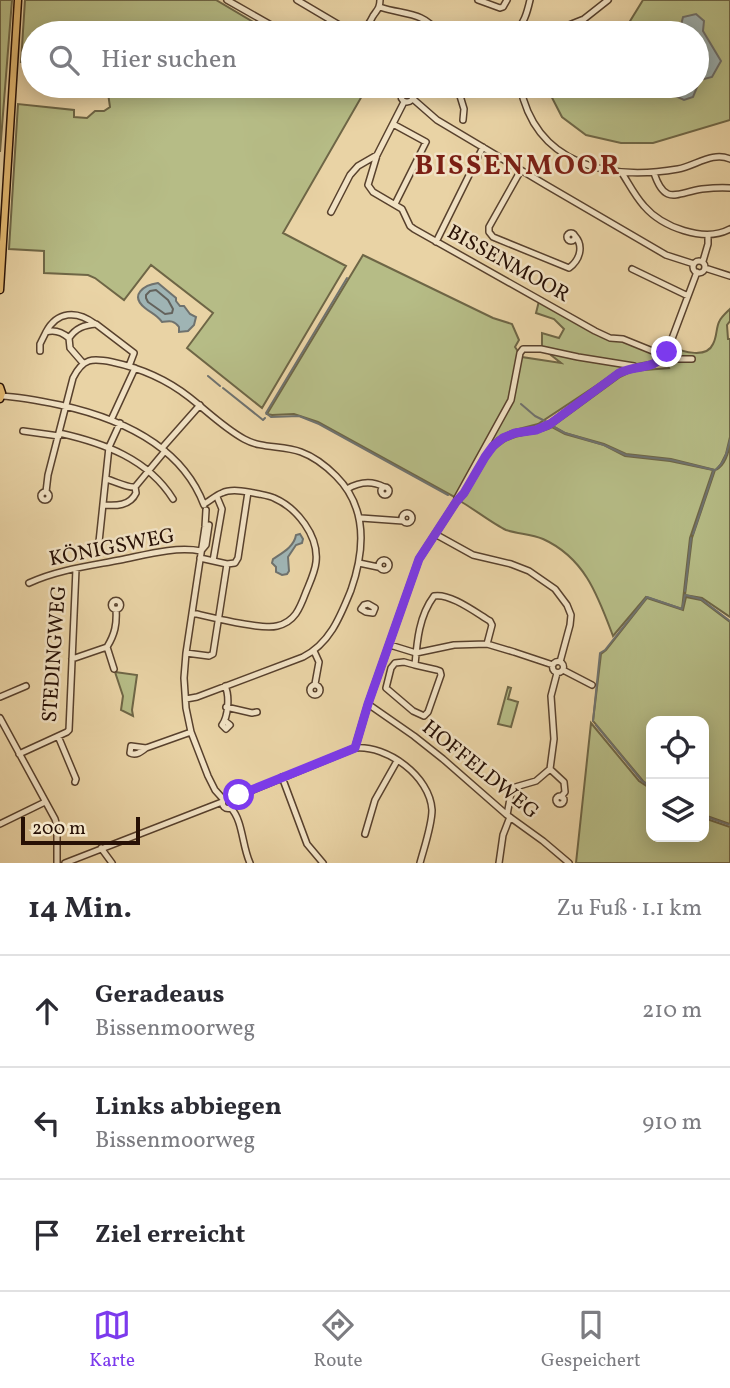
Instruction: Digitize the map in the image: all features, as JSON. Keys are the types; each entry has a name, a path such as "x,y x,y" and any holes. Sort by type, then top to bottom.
{"main road":[{"path":"0,289 18,0"},
{"path":"0,387 1,398"}],"street":[{"path":"227,0 264,21"},
{"path":"298,0 333,21"},
{"path":"478,0 500,8 508,0"},
{"path":"524,21 530,0"},
{"path":"579,21 608,0"},
{"path":"370,21 380,3 428,21"},
{"path":"402,98 404,102"},
{"path":"461,98 464,109 463,120"},
{"path":"523,98 535,129 555,148 587,166 622,173 654,173 682,169 713,157 730,159"},
{"path":"404,102 413,99 437,120 666,255 694,264 698,261 730,275"},
{"path":"365,163 373,168 404,102"},
{"path":"393,124 426,142 395,204"},
{"path":"436,242 483,147"},
{"path":"331,212 350,175 358,166 377,155"},
{"name":"BISSENMOOR","path":"373,168 369,177 369,188 402,209 410,226 595,331 610,338 623,338 665,356"},
{"path":"521,170 489,227 493,237 569,268 575,263 580,250 575,236"},
{"path":"622,173 644,206 669,225 708,235 720,234 730,229"},
{"path":"654,173 661,189 669,194 730,188"},
{"path":"697,272 703,271 709,244 708,235"},
{"path":"694,264 697,272"},
{"path":"632,269 688,296"},
{"path":"355,748 419,559 493,446 515,433 536,430 550,424 619,373 629,368 653,365 665,356 697,272"},
{"path":"40,351 40,344 53,320 70,314 87,318 134,354 125,388 111,420"},
{"path":"83,363 70,348 69,338 73,331 85,325 96,324"},
{"path":"46,332 58,331 69,338"},
{"path":"456,502 459,491 511,400 523,349 541,349 640,367"},
{"path":"665,356 692,359"},
{"path":"46,492 73,378 83,363 96,359 132,367 174,386 232,431 253,443 298,451 314,458 327,467 347,489 360,518 362,538 359,563 345,604 325,641 314,651 186,699"},
{"path":"1,398 65,406 120,423 164,449 191,478 205,507 184,669 186,699 191,732 208,776 215,790 226,800"},
{"path":"106,479 129,488 135,487 200,405"},
{"path":"99,542 109,447 120,423"},
{"path":"23,431 59,434 109,447 131,458 148,471 160,481 173,499"},
{"path":"347,489 362,482 384,487"},
{"path":"103,505 123,505 130,502 136,493 135,487"},
{"path":"192,613 271,627 290,621 301,609 316,560 314,545 304,524 296,513 274,498 230,491 221,493 205,507"},
{"path":"200,558 227,564 235,563 248,492"},
{"path":"214,561 222,509 217,497"},
{"path":"360,518 403,521"},
{"path":"435,534 473,555 529,571 555,589 571,615 560,662 563,665 551,696 554,738 550,769 536,781 512,788 499,863"},
{"name":"KÖNIGSWEG","path":"29,583 44,576 158,553 188,549 201,551"},
{"path":"359,563 378,567"},
{"path":"186,653 211,655 227,564"},
{"name":"STEDINGWEG","path":"19,754 69,730 76,569"},
{"path":"415,665 419,631 426,609 434,596 440,595 466,606 490,621 492,625 487,645"},
{"path":"345,604 361,609"},
{"path":"72,659 107,647 114,634 116,609"},
{"path":"390,645 416,653 454,645 487,645 553,665 560,662"},
{"path":"107,647 114,669"},
{"path":"314,651 319,662 315,684"},
{"path":"395,663 415,665 441,673 428,712 424,716 413,711 386,688 395,663"},
{"path":"553,665 554,671 592,685"},
{"path":"0,697 26,686"},
{"path":"225,686 229,701 225,721"},
{"name":"HOFFELDWEG","path":"368,704 449,764 569,863"},
{"path":"226,707 257,712"},
{"path":"0,718 57,826 57,863"},
{"path":"146,748 191,732"},
{"name":"STEDINGWEG","path":"58,736 75,782"},
{"path":"65,863 355,748 367,747 379,750 397,761 423,783 428,791 432,814 420,863"},
{"path":"365,834 375,800 397,761"},
{"path":"550,769 564,782 565,792 561,797"},
{"path":"282,777 307,844 323,863"},
{"path":"226,800 223,806 233,810 250,863"},
{"path":"0,824 45,802"},
{"path":"101,848 113,863"}],"green space":[{"path":"0,0 12,0 0,152"},
{"path":"25,0 216,0 252,21 24,21"},
{"path":"643,0 730,0 730,120 653,143 621,143 586,135 562,117 552,98 709,98 709,21 630,21"},
{"path":"109,98 361,98 283,233 346,266 262,408 187,348 213,313 151,265 124,300 88,275 44,273 44,251 9,249 18,104 74,110 74,117 87,118 95,111 104,111 110,107"},
{"path":"363,255 493,318 512,324 519,340 515,347 522,357 561,363 542,348 542,333 559,338 564,329 554,319 536,313 539,301 595,332 622,339 660,357 626,366 538,424 511,431 497,438 479,462 458,499 318,422 294,414 267,414"},
{"path":"730,309 730,321 727,325 730,339 730,437 726,454 716,470 724,462 730,444 730,617 702,598 685,595 692,538 715,470 671,459 626,454 604,444 565,433 553,426 632,371 669,368 667,363 674,357 671,353 673,346 694,353 706,351 714,341 720,320"},
{"path":"552,427 565,434 604,445 625,456 670,461 713,470 690,538 682,609 646,597 613,636 588,580 570,557 543,539 506,530 460,501 485,462 504,442"},
{"path":"686,597 701,600 730,622 730,824 709,817 709,716 646,716 646,783 593,721 601,654 647,598 683,610"},
{"path":"115,672 137,675 133,716 121,710 123,696"},
{"path":"508,687 511,688 508,699 518,702 511,727 498,724"},
{"path":"591,723 639,781 646,786 646,842 709,842 709,820 730,827 730,863 576,863"}],"water":[{"path":"696,14 704,21 682,21 683,17"},
{"path":"709,41 721,61 709,78"},
{"path":"158,283 176,298 180,306 184,306 196,317 194,325 188,331 179,332 175,323 162,322 140,303 140,291"},
{"path":"300,534 302,543 296,545 288,557 289,571 282,575 276,572 273,559 287,549 296,535"}],"waterway":[{"path":"347,278 266,413 271,417 299,416 319,424 448,495"},
{"path":"208,376 220,386"},
{"path":"223,388 263,420 265,418"},
{"path":"521,404 547,422"},
{"path":"554,427 626,455 671,460 714,470 693,534"},
{"path":"715,470 723,461 730,440"},
{"path":"685,591 691,538"},
{"path":"593,721 600,653 647,597 682,609 685,595 701,599 730,621"},
{"path":"596,725 646,784"},
{"path":"709,818 730,825"}],"district":[{"name":"BISSENMOOR","path":"518,166"}],"route":[{"path":"239,795 355,748 419,559 493,446 515,433 536,430 550,424 619,373 629,368 647,367 660,362 667,352"}]}
